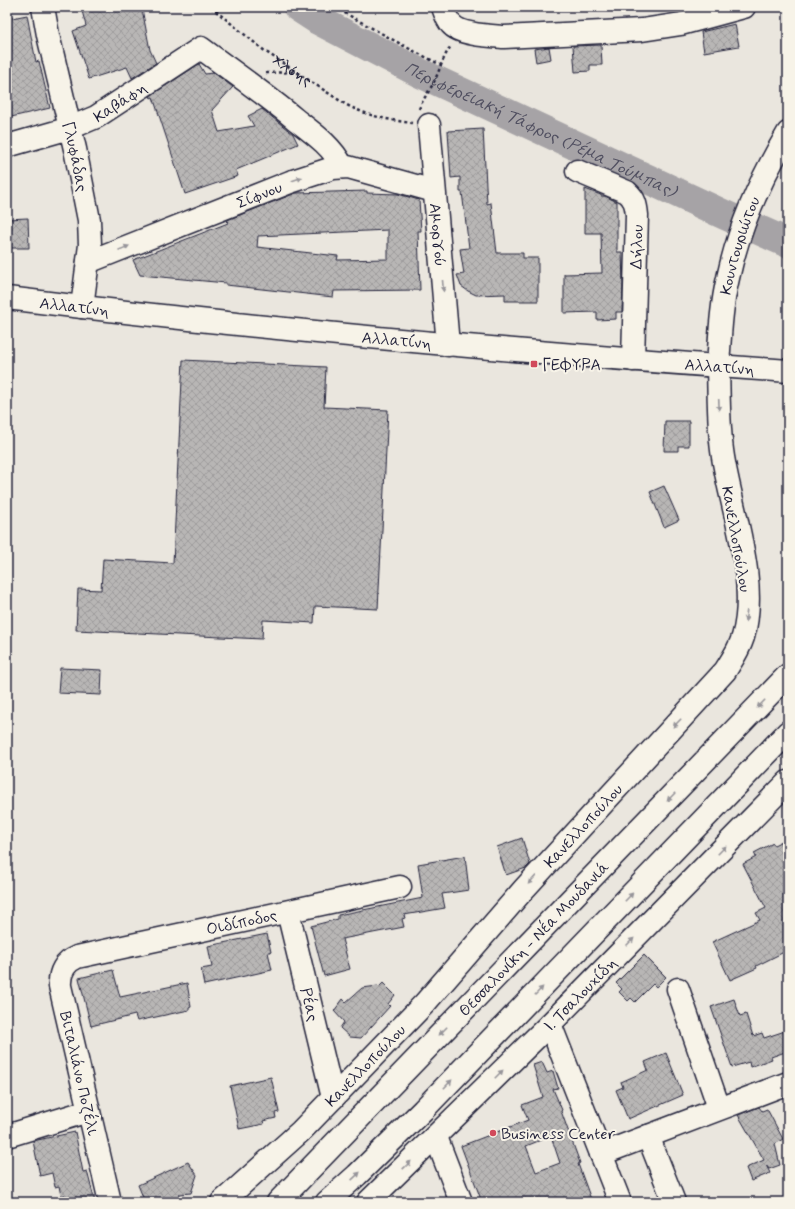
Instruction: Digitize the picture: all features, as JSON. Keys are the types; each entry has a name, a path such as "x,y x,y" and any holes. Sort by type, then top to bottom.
{"main road":[{"name":"Γλυφάδας","path":"43,7 90,220 88,262 82,307"},
{"path":"443,7 446,17 452,26 462,31 484,36 504,37 642,30 681,24 744,7"},
{"name":"Καβάφη","path":"7,146 70,128 106,111 201,48 319,138 335,154 342,166"},
{"name":"Αμοργού","path":"418,120 434,192 448,345"},
{"name":"Κουντουριώτου","path":"718,366 724,298 727,279 737,244 759,185 788,133"},
{"name":"Σίφνου","path":"88,262 326,169 342,166 434,192"},
{"name":"Δήλου","path":"577,171 627,192 633,197 636,205 633,360"},
{"name":"Αλλατίνη","path":"7,298 448,345 788,371"},
{"name":"Κανελλοπούλου","path":"222,1202 301,1131 425,1003 524,889 724,672 736,654 743,636 748,596 742,550 723,456 718,366"},
{"name":"Θεσσαλονίκη - Νέα Μουδανιά","path":"278,1202 788,675"},
{"path":"328,1202 423,1110 788,732"},
{"name":"Ι. Τσαλουχίδη","path":"368,1202 550,1024 788,782"},
{"name":"Οιδίποδος","path":"83,956 400,887"},
{"name":"Ρέας","path":"288,912 334,1098"},
{"name":"Βιταλιάνο Ποζέλι","path":"83,956 67,963 60,973 59,979 110,1202"},
{"path":"678,989 719,1108"},
{"path":"550,1024 620,1202"},
{"path":"601,1154 788,1083"},
{"path":"7,1136 88,1111"},
{"path":"265,1202 346,1131"},
{"path":"436,1136 461,1202"},
{"path":"648,1136 674,1202"}],"path":[{"name":"Χλόης","path":"212,7 266,52 358,112 381,119 418,120"},
{"path":"334,7 440,65"},
{"path":"418,120 422,102 431,89 444,56 462,31"}],"building":[{"path":"81,7 135,7 135,10 142,9 150,50 156,63 132,78 127,67 89,79 73,31 86,26"},
{"path":"27,15 36,62 39,61 50,108 7,118 7,19"},
{"path":"735,24 739,46 704,52 701,32"},
{"path":"601,45 602,65 590,65 590,71 575,72 573,46"},
{"path":"549,47 551,59 536,62 534,49"},
{"path":"199,64 205,74 214,73 233,87 212,110 219,132 254,126 248,116 262,109 293,134 298,144 236,170 238,176 185,194 153,97 151,98 150,96"},
{"path":"483,129 487,204 491,203 497,253 523,253 523,258 538,258 538,301 505,301 505,294 476,295 461,286 457,275 464,274 460,249 469,248 462,192 460,192 460,177 451,178 448,131"},
{"path":"585,189 617,202 617,252 622,252 623,284 622,312 616,312 616,319 597,320 597,312 564,313 564,274 602,273 601,233 585,233"},
{"path":"367,191 367,193 398,194 419,200 421,231 418,231 420,290 334,291 333,297 226,285 226,283 140,275 133,260 228,223 227,220 296,193","holes":["388,230 388,259 337,260 338,256 257,247 258,236"]},
{"path":"28,218 29,248 7,248 7,219"},
{"path":"183,360 326,367 324,407 388,410 378,609 315,606 314,623 263,620 262,639 76,630 78,589 101,590 103,559 173,563"},
{"path":"665,421 689,421 689,446 678,446 678,451 664,451"},
{"path":"664,486 679,520 664,527 650,492"},
{"path":"60,668 102,670 101,695 58,693"},
{"path":"522,838 530,864 526,868 506,875 497,847"},
{"path":"788,838 788,950 756,966 757,968 730,980 712,942 760,920 756,913 766,908 743,864 756,857 754,853 773,843 774,845"},
{"path":"465,856 469,890 442,894 445,908 404,915 405,918 402,919 404,927 342,939 350,969 324,976 311,926 338,919 338,915 423,898 418,864"},
{"path":"267,934 271,952 268,952 272,970 204,985 201,969 212,967 208,946"},
{"path":"644,955 666,977 656,987 653,984 635,1002 631,998 628,1001 619,992 622,989 616,983"},
{"path":"113,970 120,997 187,983 191,1007 189,1010 137,1021 135,1015 91,1026 79,978"},
{"path":"383,983 395,995 388,1004 390,1006 361,1038 350,1037 340,1028 344,1022 334,1011 343,999 346,1002 362,988 379,987"},
{"path":"734,999 740,1016 746,1014 753,1036 762,1033 764,1038 788,1030 788,1051 750,1067 749,1062 732,1067 711,1007"},
{"path":"666,1053 683,1095 628,1119 616,1090 623,1087 621,1082 648,1070 645,1062"},
{"path":"542,1062 547,1073 553,1071 558,1088 553,1089 562,1110 561,1111 580,1163 578,1164 592,1202 482,1202 461,1146 528,1120 522,1105 543,1097 533,1065","holes":["551,1136 560,1163 536,1172 526,1146"]},
{"path":"271,1077 279,1112 275,1113 276,1118 263,1121 264,1124 239,1129 230,1086"},
{"path":"759,1107 762,1111 767,1109 783,1139 775,1144 780,1165 769,1169 766,1165 770,1173 751,1181 746,1168 764,1160 738,1115"},
{"path":"75,1132 83,1172 87,1171 95,1202 67,1202 65,1195 61,1196 59,1186 55,1187 52,1173 40,1176 33,1141"},
{"path":"188,1162 197,1175 191,1193 179,1194 182,1202 145,1202 138,1185"}],"waterway":[{"name":"Περιφερειακή Τάφρος (Ρέμα Τούμπας)","path":"298,7 318,20 420,73 788,243"}],"place":[{"name":"ΓΕΦΥΡΑ","path":"534,364"},
{"name":"Business Center","path":"493,1133"}]}
